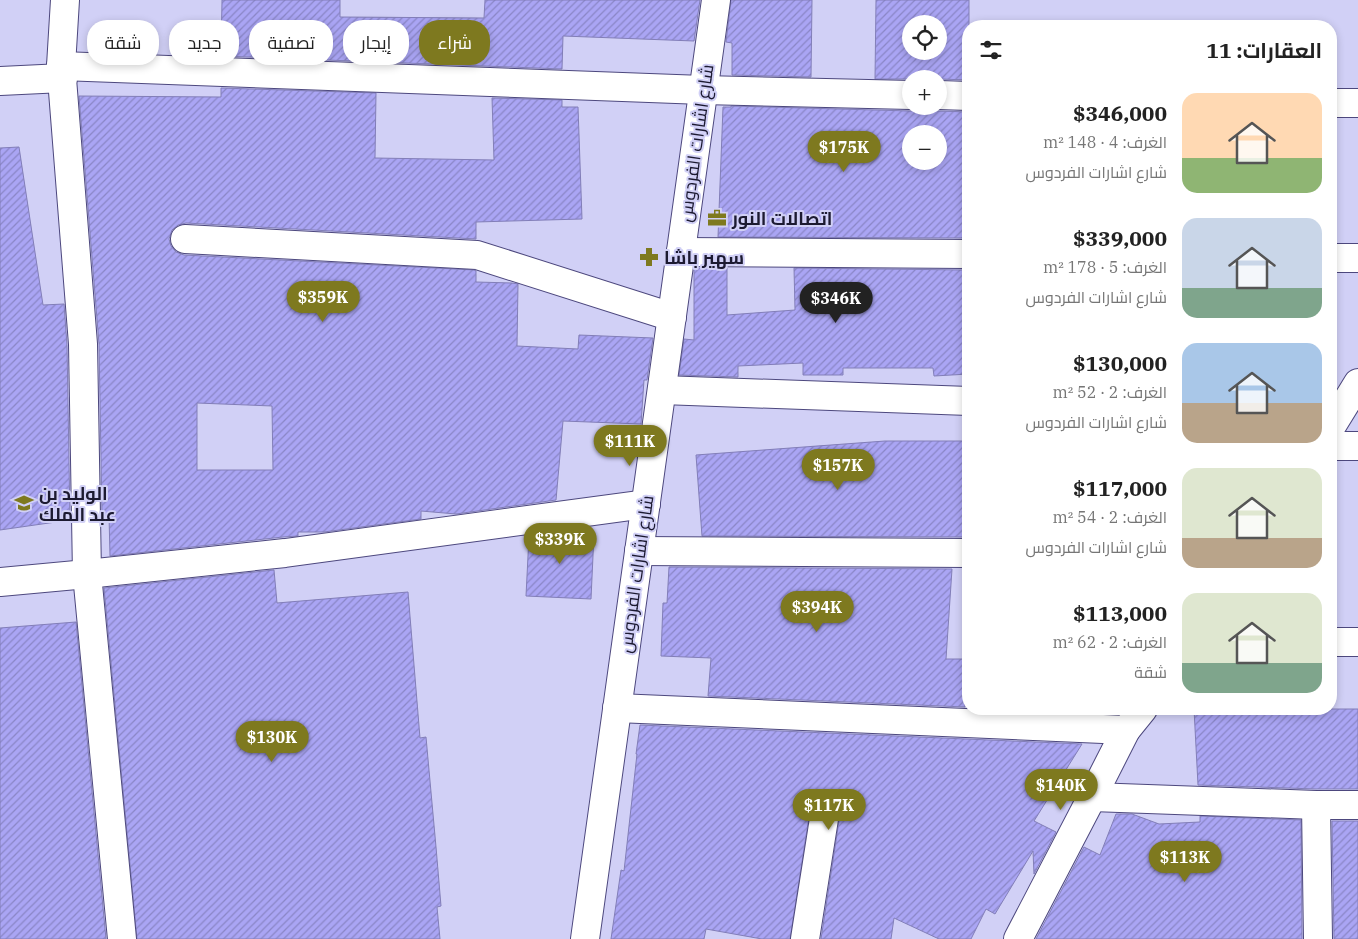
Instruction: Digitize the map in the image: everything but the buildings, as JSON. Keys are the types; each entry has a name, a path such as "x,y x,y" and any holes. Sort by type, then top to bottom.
{"street":[{"path":"65,0 62,72 83,344 87,574 122,939"},
{"name":"شارع اشارات الفردوس","path":"585,939 716,0"},
{"path":"0,81 62,72 902,95"},
{"path":"947,95 962,96"},
{"path":"1337,103 1358,103"},
{"path":"185,240 477,255 672,318"},
{"path":"681,252 962,254"},
{"path":"1337,258 1358,258"},
{"path":"1337,414 1358,383"},
{"path":"662,390 962,401"},
{"path":"1337,446 1358,446"},
{"path":"0,582 285,553 646,504"},
{"path":"639,551 962,554"},
{"path":"1337,642 1358,642"},
{"path":"617,708 1126,730"},
{"path":"1018,939 1126,730 1138,715"},
{"path":"1092,797 1358,805"},
{"path":"1316,805 1318,939"},
{"path":"805,939 826,806"}],"place":[{"name":"اتصالات النور","path":"717,218"},
{"name":"سهير باشا","path":"649,257"},
{"name":"الوليد بن عبد الملك","path":"24,503"}]}
